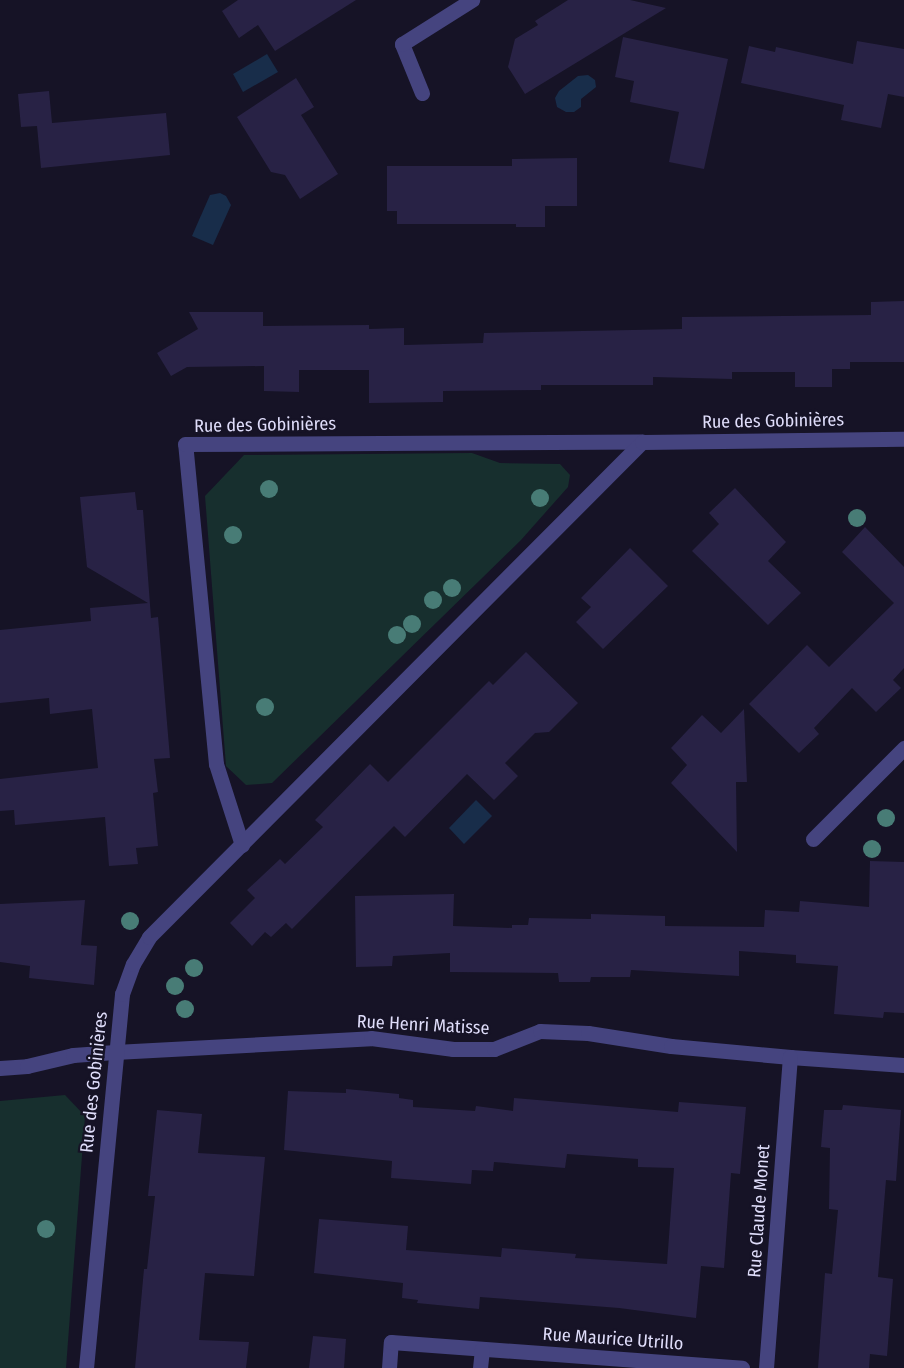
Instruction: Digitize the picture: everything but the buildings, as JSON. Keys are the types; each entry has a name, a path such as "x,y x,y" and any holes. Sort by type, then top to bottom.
{"street":[{"path":"422,93 402,44 472,0"},
{"name":"Rue des Gobinières","path":"243,845 216,764 185,444 904,439"},
{"name":"Rue des Gobinières","path":"86,1368 122,994 133,964 149,937 642,442"},
{"path":"813,840 904,748"},
{"name":"Rue Henri Matisse","path":"0,1068 27,1066 73,1055 371,1038 453,1049 494,1049 540,1031 588,1033 671,1046 904,1065"},
{"name":"Rue Claude Monet","path":"766,1368 790,1057"},
{"name":"Rue Maurice Utrillo","path":"389,1368 391,1342 742,1368"},
{"path":"480,1368 482,1349"}],"green space":[{"path":"472,453 500,463 560,464 570,475 568,487 521,540 272,783 246,785 226,766 205,496 244,455"},
{"path":"65,1095 85,1116 66,1368 0,1368 0,1101"}],"water":[{"path":"267,54 278,72 243,92 233,74"},
{"path":"588,75 595,80 596,87 581,99 581,107 574,112 566,112 557,107 555,98 559,91 578,76"},
{"path":"220,193 226,196 231,205 213,245 192,236 210,195"},
{"path":"476,800 492,816 464,844 449,828"}]}
